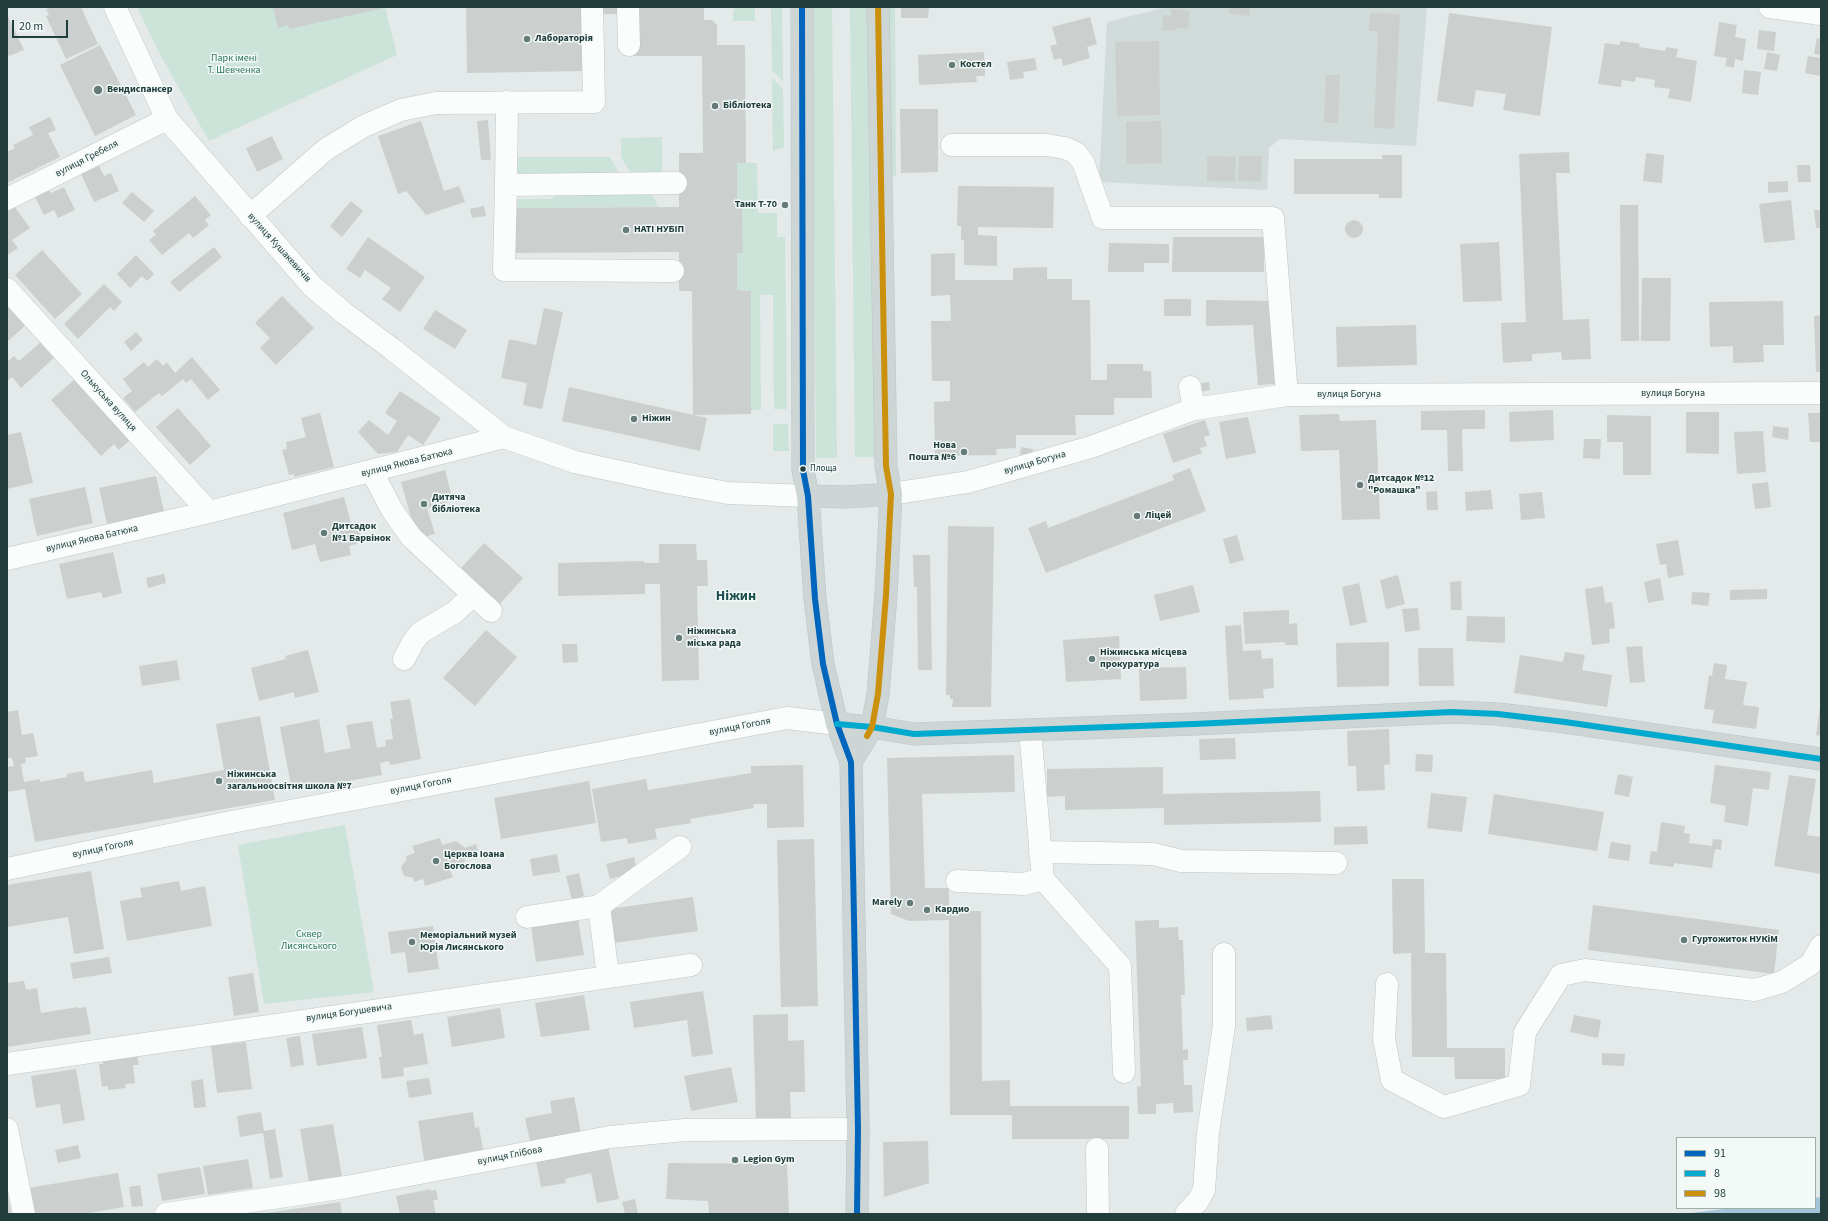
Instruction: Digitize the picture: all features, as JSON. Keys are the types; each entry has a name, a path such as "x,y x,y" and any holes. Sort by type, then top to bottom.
{"main road":[{"path":"802,7 803,462 808,496 815,599 823,664 837,724 851,762 858,1129 857,1214"},
{"path":"851,762 872,727 878,694 886,595 891,494 886,466 878,7"},
{"path":"808,496 847,497 891,494"},
{"path":"837,724 872,727 914,734 1452,712 1498,714 1564,722 1821,759"}],"street":[{"name":"вулиця Кушакевичів","path":"115,7 167,119 312,286 344,313 398,353 504,437"},
{"path":"250,216 325,150 364,126 401,110 436,104 594,102 592,7"},
{"path":"628,7 629,45"},
{"path":"1770,7 1821,14"},
{"path":"507,102 504,270 673,271"},
{"name":"вулиця Гребеля","path":"7,199 167,119"},
{"path":"952,145 1046,145 1065,148 1076,154 1083,162 1103,218 1273,218 1287,395"},
{"path":"506,185 676,183"},
{"name":"Олькуська вулиця","path":"7,289 209,512"},
{"path":"1190,387 1194,409"},
{"name":"вулиця Богуна","path":"891,494 968,482 1091,447 1194,409 1287,395 1736,394 1821,392"},
{"path":"504,437 575,462 667,482 728,493 808,496"},
{"name":"вулиця Якова Батюка","path":"7,559 372,472 504,437"},
{"path":"372,472 392,510 412,537 491,611"},
{"path":"404,659 413,642 420,633 455,612 473,595"},
{"name":"вулиця Гоголя","path":"7,869 226,823 787,718 837,724"},
{"path":"1030,730 1043,879 1120,966 1124,1072"},
{"path":"527,917 599,906 680,847"},
{"path":"1040,852 1153,854 1181,861 1336,863"},
{"path":"957,881 1024,884 1043,879"},
{"path":"599,906 608,976"},
{"path":"1387,984 1384,1040 1392,1080 1444,1107 1519,1085 1525,1032 1561,974 1585,970 1756,990 1782,982 1811,964 1821,946"},
{"path":"1186,1214 1198,1201 1204,1190 1208,1133 1224,1026 1224,954"},
{"name":"вулиця Богушевича","path":"7,1064 691,964"},
{"path":"7,1129 24,1214"},
{"name":"вулиця Глібова","path":"166,1214 346,1187 610,1138 685,1130 858,1129"},
{"path":"1097,1149 1098,1214"}],"shaded area":[{"path":"1167,7 1427,7 1416,146 1280,139 1269,148 1267,190 1099,182 1107,22"}],"green space":[{"name":"Парк імені Т. Шевченка","path":"137,7 385,7 397,55 209,141 158,51"},
{"path":"736,7 755,7 755,21 733,21 733,11"},
{"path":"771,7 782,7 783,81 772,70"},
{"path":"812,7 832,7 837,458 816,458"},
{"path":"850,7 872,7 876,457 855,457"},
{"path":"885,7 895,7 896,176 890,174"},
{"path":"772,78 783,89 784,147 773,151"},
{"path":"662,137 662,175 632,175 621,157 621,138"},
{"path":"512,157 610,157 620,175 512,175"},
{"path":"737,163 757,163 758,213 777,213 777,237 785,237 787,409 774,409 773,295 760,295 761,410 751,410 751,291 737,290 737,253 743,253 742,202 737,202"},
{"path":"558,192 651,192 658,207 510,208 510,199 552,199"},
{"path":"773,424 788,424 789,451 773,451"},
{"name":"Сквер Лисянського","path":"345,825 374,992 264,1004 238,845"}],"water":[{"path":"1821,1197 1821,1214 1683,1214 1724,1209 1816,1209 1816,1198"}],"building":[{"path":"50,7 81,7 98,44 66,59 46,16 49,15 46,9"},
{"path":"273,7 379,7 380,9 289,29 288,25 278,28"},
{"name":"Лабораторія","path":"466,7 587,7 588,71 467,73"},
{"path":"602,7 619,7 619,14 602,14"},
{"path":"633,7 704,7 704,20 712,20 717,25 717,45 745,45 746,163 737,163 737,202 742,202 743,253 737,253 737,290 751,291 751,414 693,415 692,291 679,291 679,252 510,253 510,208 679,207 679,153 703,153 702,56 633,56"},
{"path":"901,7 929,7 928,18 901,18"},
{"path":"1230,7 1250,7 1249,16 1229,14"},
{"path":"1171,9 1190,11 1188,29 1176,28 1176,31 1162,30 1163,15 1171,16"},
{"path":"1370,13 1400,14 1394,129 1374,128 1378,31 1369,31"},
{"path":"1449,13 1552,27 1540,116 1503,110 1506,94 1476,90 1473,107 1437,101"},
{"path":"7,14 24,50 9,56 7,52"},
{"path":"1090,17 1097,44 1087,47 1090,58 1063,66 1061,58 1054,60 1050,46 1057,44 1052,27"},
{"path":"1719,22 1737,25 1735,37 1746,39 1743,61 1735,59 1734,68 1725,66 1727,58 1714,56"},
{"path":"1759,30 1776,32 1774,51 1757,49"},
{"path":"1817,38 1821,39 1821,55 1814,54"},
{"path":"1159,41 1160,115 1117,116 1115,42"},
{"path":"1620,41 1640,44 1639,47 1665,51 1666,47 1678,49 1676,57 1697,61 1691,102 1668,98 1670,89 1654,87 1655,80 1636,77 1635,82 1622,80 1621,87 1598,84 1605,43 1620,45"},
{"name":"Вендиспансер","path":"100,45 136,115 95,136 60,65"},
{"name":"Костел","path":"984,52 985,76 976,76 977,82 919,85 918,55"},
{"path":"1767,52 1780,55 1777,71 1764,69"},
{"path":"1808,56 1821,58 1821,76 1805,73"},
{"path":"1035,58 1037,70 1023,72 1024,78 1010,80 1007,62"},
{"path":"1744,70 1761,72 1758,95 1742,93"},
{"path":"1326,75 1340,75 1338,123 1324,123"},
{"path":"900,109 938,109 938,172 901,173"},
{"path":"50,117 56,130 48,133 60,157 7,183 7,152 15,148 13,145 33,135 29,127"},
{"path":"488,120 491,160 481,160 477,121"},
{"path":"421,121 444,191 459,186 465,202 426,215 406,191 398,194 378,136"},
{"path":"1161,121 1162,163 1127,164 1126,122"},
{"path":"272,136 283,159 257,172 246,148"},
{"path":"1569,152 1570,173 1556,173 1563,320 1589,319 1591,359 1562,360 1561,352 1532,354 1532,361 1503,363 1501,323 1526,322 1519,154"},
{"path":"1646,153 1664,155 1662,183 1643,181"},
{"path":"1382,155 1402,155 1402,198 1379,198 1379,194 1294,194 1294,159 1382,159"},
{"path":"1207,156 1236,157 1235,182 1207,181"},
{"path":"1239,156 1262,156 1261,182 1238,181"},
{"path":"98,164 104,176 111,173 119,191 94,202 80,172"},
{"path":"1797,165 1810,165 1811,182 1798,182"},
{"path":"1788,181 1788,192 1768,193 1768,182"},
{"path":"958,186 1054,187 1053,228 978,227 978,235 997,236 997,266 964,265 964,240 961,240 961,226 957,226"},
{"path":"64,187 75,210 58,218 54,210 44,215 35,197 49,190 51,193"},
{"path":"132,192 154,211 144,222 122,203"},
{"path":"195,196 211,215 205,220 209,225 193,238 189,233 162,255 149,240 156,235 153,231"},
{"path":"1791,200 1795,240 1764,243 1759,204"},
{"path":"351,201 363,211 342,237 330,226"},
{"path":"1620,205 1638,205 1639,341 1621,341"},
{"path":"484,206 486,216 472,218 470,209"},
{"path":"15,207 30,228 12,240 18,248 7,255 7,212"},
{"path":"1814,210 1821,210 1821,228 1816,228"},
{"path":"1354,220 1360,223 1363,229 1360,235 1354,238 1348,235 1345,229 1348,223"},
{"path":"368,237 425,277 400,312 382,299 391,288 365,270 360,278 346,269"},
{"path":"1173,237 1264,237 1264,272 1172,272"},
{"path":"1499,242 1502,301 1463,302 1460,244"},
{"path":"1109,243 1169,244 1169,263 1144,263 1144,272 1108,272"},
{"path":"214,247 222,257 179,292 170,282"},
{"path":"42,250 82,294 55,319 15,275"},
{"path":"955,253 955,280 1013,280 1013,268 1047,267 1047,279 1072,279 1072,300 1090,300 1091,380 1107,380 1107,364 1143,364 1143,371 1151,371 1152,398 1114,398 1114,415 1075,415 1076,435 1016,435 1016,448 996,449 997,455 935,456 934,402 950,401 950,381 932,381 931,321 951,321 950,295 931,296 931,254"},
{"path":"136,255 154,274 147,281 142,276 130,288 117,274"},
{"path":"1642,278 1671,278 1670,341 1641,341"},
{"path":"104,284 122,302 114,311 110,307 78,339 64,324"},
{"path":"282,296 314,328 276,365 260,348 270,338 255,323"},
{"path":"1164,299 1191,299 1191,316 1164,316"},
{"path":"1206,300 1269,301 1275,384 1258,385 1253,325 1206,326"},
{"path":"1783,301 1784,345 1763,345 1764,362 1733,363 1733,346 1710,347 1709,302"},
{"path":"7,302 27,324 7,342"},
{"path":"544,308 563,312 542,409 523,405 527,383 501,378 509,339 536,345"},
{"path":"435,310 467,330 455,349 423,329"},
{"path":"1821,315 1821,372 1816,372 1814,316"},
{"path":"1416,325 1417,365 1337,367 1336,327"},
{"path":"136,332 143,340 131,351 124,342"},
{"path":"41,342 55,357 21,388 12,377 9,380 7,378 7,362 14,356 19,361"},
{"path":"192,357 220,390 208,400 191,379 186,383 183,379 162,396 159,393 135,412 123,398 132,391 123,379 144,362 148,367 157,359 163,366 167,362 175,373"},
{"path":"75,379 130,440 119,450 114,444 101,456 51,400"},
{"path":"1209,382 1210,390 1199,392 1197,384"},
{"name":"Ніжин","path":"569,387 707,418 700,451 562,421"},
{"path":"400,391 441,418 423,445 408,435 397,452 378,454 358,432 369,420 388,435 397,421 385,413"},
{"path":"178,408 211,446 190,465 156,427"},
{"path":"1485,410 1485,429 1462,429 1463,471 1448,471 1447,430 1421,430 1421,411"},
{"path":"1553,410 1554,440 1510,442 1509,412"},
{"path":"1686,412 1719,412 1719,454 1686,453"},
{"path":"320,413 334,467 294,477 294,474 289,475 282,450 287,449 286,442 306,437 301,418"},
{"path":"1808,413 1821,413 1821,442 1810,442"},
{"name":"Дитсадок №12 \"Ромашка\"","path":"1339,414 1340,421 1376,420 1380,519 1342,520 1339,450 1301,451 1299,415"},
{"path":"1607,415 1651,416 1651,475 1623,475 1623,442 1607,442"},
{"path":"1248,417 1256,453 1226,459 1219,422"},
{"path":"1205,420 1210,435 1204,437 1207,446 1200,448 1202,453 1173,463 1163,434"},
{"path":"1773,426 1789,428 1788,440 1772,437"},
{"path":"1763,431 1766,472 1737,474 1734,432"},
{"path":"21,432 33,483 7,489 7,435"},
{"path":"1584,439 1601,439 1600,459 1583,458"},
{"path":"1021,447 1033,449 1032,456 1020,454"},
{"name":"Ліцей","path":"1190,468 1206,511 1046,573 1028,528 1046,521 1048,528 1174,480 1172,475"},
{"name":"Дитяча бібліотека","path":"445,470 453,501 427,508 435,534 417,539 401,482"},
{"path":"156,476 164,511 107,524 99,488"},
{"path":"1768,482 1771,507 1755,509 1752,484"},
{"path":"85,487 93,523 37,536 29,499"},
{"path":"1491,490 1493,509 1466,511 1465,492"},
{"path":"1437,491 1438,510 1427,510 1426,492"},
{"path":"1542,492 1545,518 1521,520 1519,494"},
{"name":"Дитсадок №1 Барвінок","path":"344,497 351,523 357,522 362,542 349,546 351,555 320,562 315,544 292,550 283,513"},
{"path":"948,526 994,527 991,707 952,707 953,699 950,699 950,695 946,695"},
{"path":"1237,535 1244,560 1230,564 1223,539"},
{"path":"1678,540 1684,575 1668,578 1666,564 1660,565 1656,544"},
{"path":"484,543 523,578 500,604 487,592 485,594 476,586 478,584 461,568"},
{"name":"Ніжинська міська рада","path":"659,544 696,544 697,560 707,560 708,586 697,586 699,680 662,681 660,584 645,584 645,594 558,596 558,563 644,561 644,563 659,563"},
{"path":"113,552 122,593 103,598 101,592 67,599 59,564"},
{"path":"913,555 930,555 932,670 918,670 917,587 914,587"},
{"path":"164,574 166,583 148,588 146,578"},
{"path":"1398,575 1405,604 1386,609 1380,580"},
{"path":"1660,578 1664,600 1648,603 1644,582"},
{"path":"1461,581 1462,610 1451,610 1450,582"},
{"path":"1359,583 1367,622 1350,626 1342,587"},
{"path":"1193,585 1200,612 1160,621 1154,595"},
{"path":"1603,586 1605,603 1612,602 1615,628 1609,629 1610,643 1592,645 1585,589"},
{"path":"1767,589 1767,599 1730,600 1730,590"},
{"path":"1692,592 1710,593 1708,606 1691,604"},
{"path":"1418,608 1420,630 1405,632 1402,609"},
{"path":"1289,610 1289,624 1297,623 1298,645 1285,645 1285,642 1245,644 1243,612"},
{"path":"1467,616 1505,617 1505,643 1466,641"},
{"path":"1241,625 1243,651 1261,650 1262,659 1273,658 1274,688 1263,689 1264,698 1229,700 1225,626"},
{"path":"486,630 517,657 475,706 443,678"},
{"name":"Ніжинська місцева прокуратура","path":"1119,636 1121,679 1066,682 1063,640"},
{"path":"1389,642 1389,686 1337,687 1336,643"},
{"path":"562,644 577,644 578,662 563,663"},
{"path":"1642,646 1645,682 1630,683 1626,647"},
{"path":"1418,648 1453,648 1454,686 1419,686"},
{"path":"308,650 319,692 295,698 294,692 259,701 251,668 286,659 285,656"},
{"path":"1565,652 1585,655 1582,670 1612,675 1607,707 1514,693 1520,655 1563,662"},
{"path":"177,660 180,680 142,686 139,666"},
{"path":"1714,663 1727,665 1725,679 1747,682 1743,705 1759,707 1756,729 1712,723 1714,710 1704,709 1709,675 1712,676"},
{"path":"1186,667 1187,699 1140,701 1139,668"},
{"path":"410,699 421,759 390,765 389,761 380,763 382,775 292,791 280,727 319,719 325,753 351,748 346,725 372,721 377,748 386,746 385,740 393,739 390,719 393,719 390,702"},
{"path":"1821,706 1821,736 1816,735"},
{"name":"Ніжинська загальноосвітня школа №7","path":"18,710 22,735 33,733 38,756 25,758 26,763 21,764 24,782 40,779 40,782 67,777 67,774 83,771 85,782 152,770 154,783 224,770 216,724 260,716 275,800 35,842 25,789 7,792 7,767 14,766 12,758 7,758 7,712"},
{"path":"1389,729 1390,764 1384,765 1385,790 1357,791 1356,766 1348,766 1347,731"},
{"path":"1235,738 1236,759 1200,760 1199,739"},
{"path":"1416,754 1433,755 1432,772 1415,771"},
{"path":"1014,755 1015,792 922,794 925,888 949,888 949,911 981,911 982,1081 1010,1080 1010,1106 1129,1106 1129,1139 1012,1139 1012,1115 950,1115 949,920 909,921 891,914 887,758"},
{"path":"803,765 804,827 767,828 767,804 753,804 754,808 690,819 691,823 655,829 657,839 628,844 627,838 601,842 592,789 646,779 648,790 751,773 751,766"},
{"path":"1715,765 1771,772 1769,790 1753,788 1748,826 1724,822 1726,806 1710,803"},
{"path":"1163,767 1163,794 1320,791 1321,822 1164,825 1164,808 1065,810 1065,796 1047,797 1047,769"},
{"path":"1618,774 1633,777 1629,797 1614,794"},
{"path":"1789,775 1816,779 1807,835 1821,837 1821,874 1774,866"},
{"path":"589,781 596,823 501,839 494,798"},
{"path":"1431,793 1467,797 1462,832 1427,828"},
{"path":"1494,794 1604,812 1597,851 1488,834"},
{"path":"1661,822 1685,826 1684,833 1690,834 1689,843 1712,846 1713,839 1722,840 1721,850 1715,849 1712,868 1674,863 1674,867 1649,864 1651,851 1657,852"},
{"path":"1367,826 1368,844 1334,845 1334,827"},
{"name":"Церква Іоана Богослова","path":"440,838 442,845 456,841 465,848 476,844 478,851 467,855 463,865 450,870 453,877 425,886 423,879 414,882 413,878 404,876 401,867 407,859 406,856 415,853 412,846"},
{"path":"814,839 818,1006 781,1007 777,840"},
{"path":"1611,842 1631,845 1629,861 1608,858"},
{"path":"557,854 560,872 533,876 530,859"},
{"path":"634,857 637,872 610,879 606,864"},
{"path":"91,871 104,949 74,954 68,917 7,927 7,885"},
{"path":"579,873 584,896 572,900 566,876"},
{"path":"1392,879 1424,879 1425,953 1446,953 1447,1048 1505,1048 1505,1079 1455,1079 1454,1057 1412,1057 1411,953 1393,954"},
{"path":"179,881 181,891 205,886 212,926 127,941 120,901 142,897 140,888"},
{"path":"693,897 698,931 614,943 609,909"},
{"name":"Гуртожиток НУКіМ","path":"1593,905 1779,930 1774,974 1588,950"},
{"path":"578,919 584,955 536,962 531,926"},
{"path":"1159,920 1159,928 1178,927 1179,940 1183,940 1185,995 1181,995 1183,1050 1188,1049 1188,1060 1183,1060 1184,1085 1192,1085 1193,1112 1174,1113 1173,1103 1156,1104 1156,1114 1138,1114 1137,1087 1141,1086 1135,921"},
{"name":"Меморіальний музей Юрія Лисянського","path":"433,926 439,969 408,973 405,952 391,954 388,932"},
{"path":"109,957 112,973 73,979 70,963"},
{"path":"253,973 259,1012 234,1016 228,977"},
{"path":"24,981 26,990 37,988 41,1013 86,1007 91,1034 7,1047 7,983"},
{"path":"703,991 713,1054 692,1057 687,1020 634,1028 630,1002"},
{"path":"584,995 590,1030 541,1037 535,1003"},
{"path":"500,1008 505,1038 452,1047 447,1017"},
{"path":"788,1014 788,1041 804,1040 805,1092 790,1092 791,1121 756,1122 753,1015"},
{"path":"1271,1015 1273,1029 1247,1031 1246,1018"},
{"path":"1574,1015 1601,1020 1598,1038 1570,1032"},
{"path":"411,1020 414,1035 423,1033 428,1064 403,1068 404,1076 382,1079 379,1057 382,1057 377,1025"},
{"path":"362,1027 367,1058 317,1066 312,1034"},
{"path":"300,1036 304,1065 291,1067 286,1038"},
{"path":"246,1042 252,1089 217,1093 211,1046"},
{"path":"1602,1053 1625,1054 1624,1066 1602,1065"},
{"path":"137,1055 139,1065 133,1065 135,1083 125,1084 126,1088 108,1090 108,1086 102,1087 99,1064 103,1064 103,1059"},
{"path":"731,1067 738,1102 691,1111 684,1076"},
{"path":"76,1069 85,1120 63,1124 60,1104 36,1108 31,1076"},
{"path":"429,1078 432,1094 409,1098 406,1081"},
{"path":"203,1079 206,1107 194,1108 191,1081"},
{"path":"574,1097 581,1133 530,1141 525,1118 552,1113 550,1101"},
{"path":"261,1112 264,1131 275,1129 283,1177 270,1179 263,1133 240,1137 237,1116"},
{"path":"473,1112 475,1128 479,1127 484,1155 425,1165 418,1121"},
{"path":"333,1124 342,1177 309,1182 300,1129"},
{"path":"928,1141 929,1183 884,1197 883,1142"},
{"path":"78,1145 81,1158 58,1163 55,1150"},
{"path":"608,1147 619,1199 597,1203 591,1173 565,1179 566,1183 541,1187 536,1161"},
{"path":"248,1159 253,1188 208,1195 203,1166"},
{"path":"668,1163 787,1164 789,1214 709,1214 708,1201 666,1199"},
{"path":"200,1167 205,1194 162,1201 157,1174"},
{"path":"118,1173 124,1207 83,1214 32,1214 28,1188"},
{"path":"140,1185 143,1206 132,1207 129,1187"},
{"path":"431,1189 431,1191 436,1190 438,1199 433,1201 436,1214 400,1214 396,1196"},
{"path":"8,1196 11,1214 7,1214"},
{"path":"635,1199 638,1214 625,1214 622,1202"},
{"path":"340,1202 342,1214 267,1214 267,1213"}],"transit line":[{"name":"91","path":"802,7 803,470 808,496 815,599 823,664 837,724 851,762 858,1129 857,1214"},
{"name":"98","path":"867,736 872,727 878,694 886,595 891,494 886,466 878,7"},
{"name":"8","path":"837,724 872,727 914,734 1194,724 1452,712 1498,714 1565,722 1821,759"}],"place":[{"name":"Лабораторія","path":"527,39"},
{"name":"Костел","path":"952,65"},
{"name":"Вендиспансер","path":"98,90"},
{"name":"Бібліотека","path":"715,106"},
{"name":"Танк Т-70","path":"785,205"},
{"name":"НАТІ НУБІП","path":"626,230"},
{"name":"Ніжин","path":"634,419"},
{"name":"Нова Пошта №6","path":"964,452"},
{"name":"Площа","path":"803,469"},
{"name":"Дитсадок №12 \"Ромашка\"","path":"1360,485"},
{"name":"Дитяча бібліотека","path":"424,504"},
{"name":"Ліцей","path":"1137,516"},
{"name":"Дитсадок №1 Барвінок","path":"324,533"},
{"name":"Ніжинська міська рада","path":"679,638"},
{"name":"Ніжинська місцева прокуратура","path":"1092,659"},
{"name":"Ніжинська загальноосвітня школа №7","path":"219,781"},
{"name":"Церква Іоана Богослова","path":"436,861"},
{"name":"Marely","path":"910,903"},
{"name":"Кардио","path":"927,910"},
{"name":"Гуртожиток НУКіМ","path":"1684,940"},
{"name":"Меморіальний музей Юрія Лисянського","path":"412,942"},
{"name":"Legion Gym","path":"735,1160"}],"district":[{"name":"Ніжин","path":"736,597"}]}
